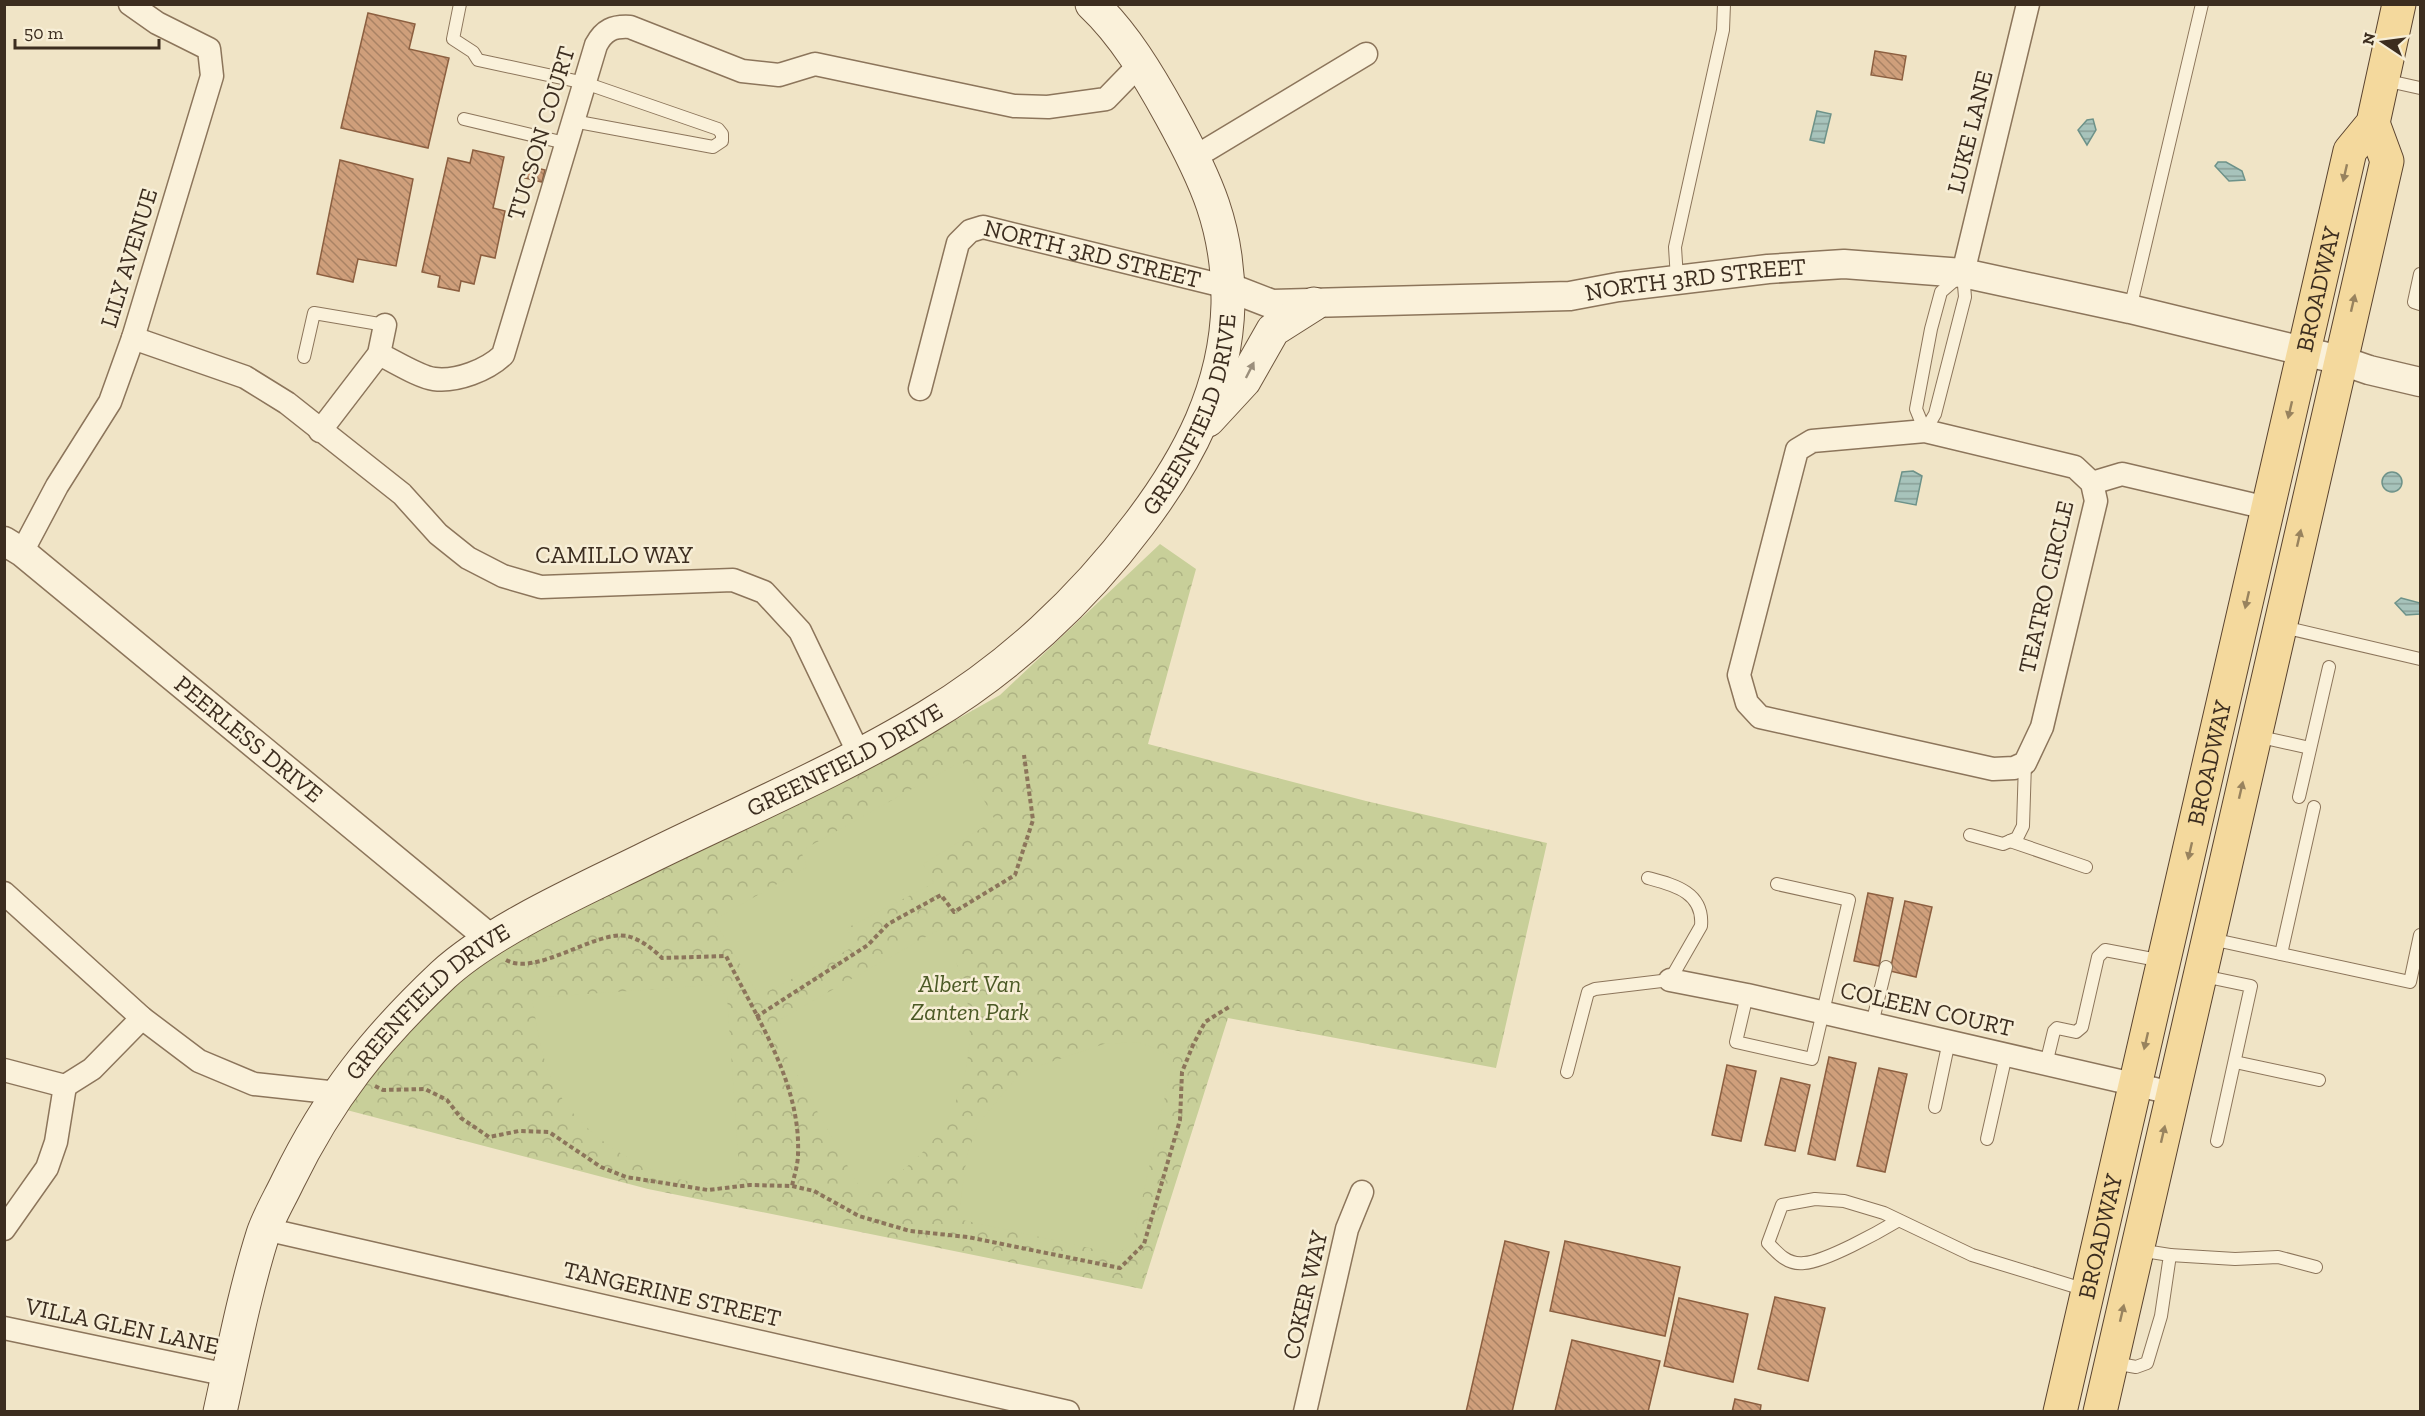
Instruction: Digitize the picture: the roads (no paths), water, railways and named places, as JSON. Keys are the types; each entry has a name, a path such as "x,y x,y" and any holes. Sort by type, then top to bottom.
{"main road":[{"name":"BROADWAY","path":"2060,1412 2086,1290 2136,1085 2350,151 2373,123 2399,4"},
{"name":"GREENFIELD DRIVE","path":"220,1412 265,1229 298,1160 344,1084 368,1051 447,972 492,940 596,883 859,754 928,717 994,670 1051,622 1116,555 1169,481 1199,430 1221,365 1228,287 1221,230 1195,157 1140,64 1098,6"},
{"name":"BROADWAY","path":"2100,1412 2387,160 2373,123"},
{"path":"1199,430 1244,381 1273,330 1314,304"}],"street":[{"name":"LILY AVENUE","path":"13,547 57,486 107,406 133,338 212,76 209,49 157,23 130,4"},
{"name":"LUKE LANE","path":"1963,273 2028,4"},
{"name":"TUCSON COURT","path":"379,354 433,379 471,373 493,364 503,355 596,45 602,34 616,26 630,27 742,71 779,75 815,64 1014,106 1048,107 1106,99 1140,64"},
{"path":"1195,157 1366,54"},
{"name":"NORTH 3RD STREET","path":"920,389 958,243 970,231 984,228 1228,287 1272,304 1570,296 1677,279 1844,264 1963,273 2130,309 2421,382"},
{"path":"320,431 379,354 385,325"},
{"name":"CAMILLO WAY","path":"133,338 245,378 288,403 320,431 402,494 438,534 468,558 503,576 541,587 734,580 764,592 800,631 859,754"},
{"name":"TEATRO CIRCLE","path":"1924,431 2074,467 2092,483 2096,501 2042,727 2025,763 2014,768 1993,769 1760,717 1747,703 1739,675 1797,450 1812,441 1924,431"},
{"path":"2092,483 2122,474 2267,508"},
{"name":"PEERLESS DRIVE","path":"13,547 492,940"},
{"path":"4,892 142,1018 199,1061 225,1074 254,1084 344,1084"},
{"name":"COLEEN COURT","path":"1670,980 1747,994 2172,1093"},
{"path":"4,1070 65,1086 92,1069 142,1018"},
{"path":"4,1229 47,1168 56,1142 65,1086"},
{"name":"COKER WAY","path":"1305,1412 1347,1229 1362,1192"},
{"name":"TANGERINE STREET","path":"265,1229 1019,1406 1068,1412"},
{"name":"VILLA GLEN LANE","path":"4,1328 228,1375"}],"lane":[{"path":"460,4 453,39 473,52 478,60 585,83 718,129 722,134 722,141 712,147 573,121"},
{"path":"1677,279 1675,247 1723,30 1724,4"},
{"path":"2130,309 2202,4"},
{"path":"2382,80 2421,88"},
{"path":"464,119 565,143"},
{"path":"1924,431 1935,414 1965,297 1963,273"},
{"path":"1924,431 1916,409 1931,329 1941,292 1963,273"},
{"path":"2421,274 2414,302 2421,304"},
{"path":"304,357 314,313 385,325"},
{"path":"2279,626 2421,658"},
{"path":"2299,796 2329,666"},
{"path":"2254,735 2310,748"},
{"path":"1970,835 2003,844 2017,838 2023,826 2025,763"},
{"path":"2281,954 2314,807"},
{"path":"2010,841 2032,851 2086,867"},
{"path":"1567,1072 1588,992 1595,988 1670,980 1701,926 1701,916 1687,890 1648,878"},
{"path":"1747,994 1736,1042 1812,1059 1849,900 1777,884"},
{"path":"2207,938 2410,982 2421,935"},
{"path":"2046,1064 2054,1031 2057,1028 2076,1032 2082,1027 2098,957 2105,950 2164,962"},
{"path":"1872,1024 1886,967"},
{"path":"2199,975 2252,986 2217,1141"},
{"path":"1935,1107 1949,1041"},
{"path":"1987,1139 2006,1055"},
{"path":"2235,1062 2319,1080"},
{"path":"1899,1220 1870,1236 1803,1263 1782,1258 1768,1243 1782,1205 1815,1199 1844,1201 1884,1213 1899,1220 1972,1255 2086,1290"},
{"path":"2137,1249 2170,1255 2235,1259 2278,1257 2316,1267"},
{"path":"2111,1362 2136,1367 2147,1363 2161,1316 2170,1255"}],"water":[{"path":"1817,111 1831,114 1824,143 1810,140"},
{"path":"2093,119 2096,130 2087,145 2078,130 2087,120"},
{"path":"2218,162 2226,162 2242,171 2245,180 2229,181 2215,166"},
{"path":"1913,471 1922,476 1916,505 1895,501 1902,472"},
{"path":"2392,472 2399,475 2402,482 2399,489 2392,492 2385,489 2382,482 2385,475"},
{"path":"2401,598 2420,603 2420,614 2406,615 2395,603"}],"park label":[{"name":"Albert Van Zanten Park","path":"970,998"}]}
